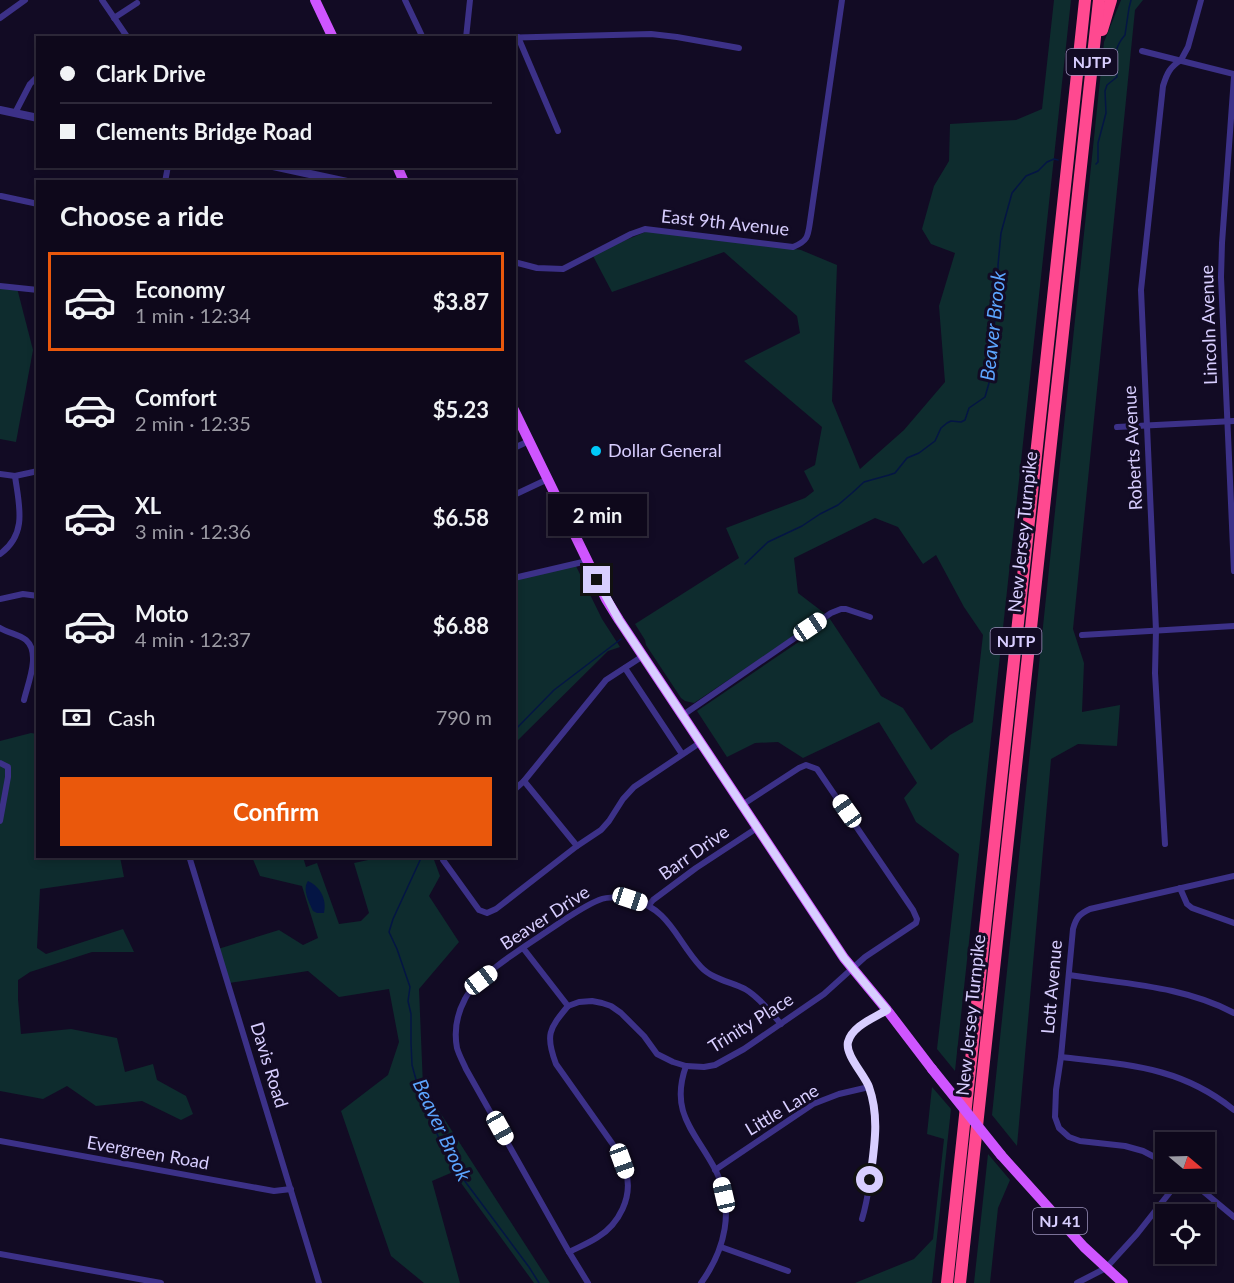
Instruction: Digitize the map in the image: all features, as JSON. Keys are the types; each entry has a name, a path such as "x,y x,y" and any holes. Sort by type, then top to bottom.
{"highway":[{"path":"1078,64 1080,0"},
{"name":"New Jersey Turnpike","path":"947,1283 1085,0"},
{"name":"New Jersey Turnpike","path":"960,1283 1099,0"},
{"path":"1085,123 1102,30 1111,0"}],"main road":[{"path":"315,0 332,36"},
{"name":"NJ 41","path":"516,414 606,599 844,958 1001,1155 1084,1247 1123,1283"}],"street":[{"path":"0,18 25,0"},
{"path":"102,0 127,36"},
{"path":"405,0 422,36"},
{"path":"466,36 470,0"},
{"name":"East 9th Avenue","path":"516,262 537,268 563,269 645,229 793,247 801,244 808,237 842,0"},
{"name":"Roberts Avenue","path":"1165,843 1155,673 1156,630 1141,290 1163,86 1171,67 1181,60 1188,47 1201,0"},
{"path":"114,18 137,3"},
{"path":"558,131 518,37 651,34 739,48"},
{"path":"1142,51 1234,76"},
{"name":"Lincoln Avenue","path":"1234,76 1221,277 1231,421 1234,571"},
{"path":"15,114 30,84 36,78"},
{"path":"0,110 36,118"},
{"path":"282,168 338,180"},
{"path":"1,196 36,204"},
{"path":"0,286 36,290"},
{"path":"1116,427 1231,421"},
{"path":"516,447 529,441"},
{"path":"0,474 15,476 36,471"},
{"path":"0,554 9,548 17,534 20,521 15,476"},
{"path":"516,494 548,479"},
{"path":"516,578 587,561"},
{"path":"0,599 23,594 36,596"},
{"path":"683,715 831,613 846,609 870,617"},
{"path":"1082,635 1234,627"},
{"path":"0,628 20,636 33,649 33,660 24,700"},
{"path":"516,788 606,680 643,656"},
{"path":"625,668 682,754"},
{"path":"443,858 479,910 487,913 496,909 601,830 634,787 700,742"},
{"path":"0,763 8,767 8,777 0,821"},
{"name":"Trinity Place","path":"568,1006 592,1001 611,1006 644,1036 657,1054 686,1066 715,1065 744,1049 824,994 865,957 913,926 917,919 906,900 818,769 806,765 799,768 742,806"},
{"path":"524,781 577,846"},
{"name":"Barr Drive","path":"649,905 690,873 757,828"},
{"name":"Davis Road","path":"190,858 319,1283"},
{"name":"Lott Avenue","path":"1155,1157 1125,1146 1080,1141 1069,1137 1061,1130 1055,1117 1072,929 1081,913 1090,909 1234,876"},
{"path":"1180,888 1187,904 1192,908 1234,923"},
{"name":"Beaver Drive","path":"588,1283 466,1069 457,1050 457,1021 469,992 481,980 522,948 579,911 600,899 614,897 649,905"},
{"path":"649,905 660,913 701,968 712,976 746,990 758,999 781,1024"},
{"path":"522,948 568,1006 550,1032 551,1052 556,1064 614,1146 627,1175 627,1199 612,1225 597,1238 569,1252"},
{"path":"1069,975 1188,994 1234,1013"},
{"path":"862,1220 867,1202 876,1136 876,1113 869,1088 847,1051 847,1045 856,1029 887,1010"},
{"path":"1061,1057 1143,1067 1172,1075 1196,1085 1234,1110"},
{"path":"686,1066 681,1087 683,1111 690,1130 722,1183 727,1207 726,1227 721,1247 701,1283"},
{"name":"Little Lane","path":"715,1170 813,1104 839,1094 869,1088"},
{"name":"Evergreen Road","path":"0,1141 274,1191 291,1188"},
{"path":"1077,1283 1106,1268 1170,1192"},
{"path":"1204,1192 1234,1216"},
{"path":"721,1247 788,1271"},
{"path":"0,1254 161,1283"}],"green space":[{"path":"1054,0 1071,0 955,1071 937,1049 959,854 916,822 904,798 917,783 879,722 803,758 778,742 755,743 727,757 697,711 803,639 798,633 694,703 681,698 635,624 739,558 726,528 805,498 814,491 804,471 815,465 822,427 744,361 800,333 797,316 724,252 612,292 592,254 655,228 801,250 837,265 832,401 860,469 904,430 945,382 939,306 955,253 931,244 922,229 934,186 949,161 950,124 1016,120 1042,109","holes":["875,518 898,527 923,564 936,555 964,607 983,635 973,722 950,735 931,750 903,708 881,696 828,616 798,593 794,558"]},
{"path":"1121,0 1143,0 1135,10 1073,629 1084,663 1082,712 1120,705 1117,746 1078,744 1051,759 1017,1146 992,1115 1104,42"},
{"path":"0,286 17,288 33,350 16,442 0,439"},
{"path":"575,564 602,619 620,647 608,651 516,742 516,580"},
{"path":"36,734 36,858 120,858 124,877 40,889 37,948 46,954 123,929 134,952 92,952 30,972 18,980 21,1034 71,1029 117,1038 125,1072 153,1064 157,1080 186,1096 193,1114 181,1120 142,1101 96,1106 67,1086 43,1099 0,1091 0,741"},
{"path":"252,858 303,858 306,867 317,863 339,924 361,921 369,913 354,863 377,858 433,858 440,876 429,896 459,942 419,989 423,1086 550,1283 534,1283 453,1172 432,1181 460,1283 424,1283 391,1256 341,1111 388,1075 399,1042 389,989 339,997 308,971 229,983 218,949 279,930 303,945 318,938 302,886 260,876"},
{"path":"932,1087 951,1109 932,1283 855,1283 914,1259 933,1239 944,1139 927,1134"},
{"path":"988,1154 1010,1180 998,1208 990,1283 974,1283"}],"water":[{"path":"308,881 322,894 325,903 324,913 313,911 306,892"}],"waterway":[{"name":"Beaver Brook","path":"1096,164 1098,162 1098,143 1106,113 1105,91 1107,85 1117,77 1116,50 1125,35 1131,0"},
{"name":"Beaver Brook","path":"745,564 768,542 838,505 864,482 895,473 907,458 919,453 935,441 941,428 951,421 965,420 969,408 985,397 989,383 990,346 998,306 1001,233 1012,193 1026,176 1038,171 1047,162 1058,160"},
{"name":"Beaver Brook","path":"516,729 554,690 621,639"},
{"name":"Beaver Brook","path":"421,858 389,932 410,987 408,1001 411,1014 412,1065 421,1098 442,1145 458,1172 539,1283"}],"place":[{"name":"Dollar General","path":"596,451"}],"route":[{"path":"597,580 619,620 844,958 887,1010 856,1029 847,1045 847,1051 869,1088 876,1113 876,1136 870,1180"}]}
